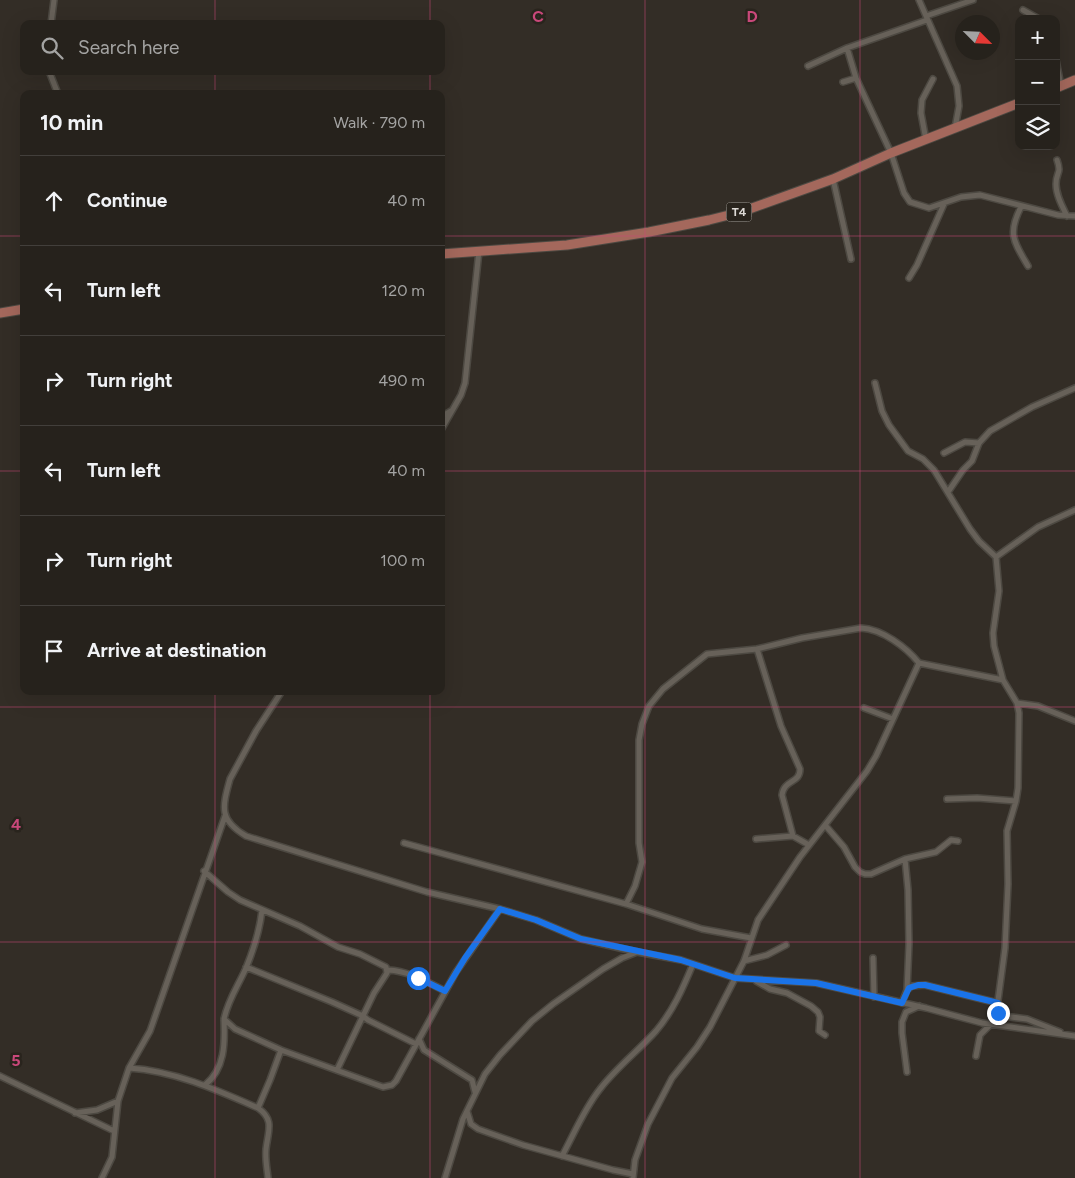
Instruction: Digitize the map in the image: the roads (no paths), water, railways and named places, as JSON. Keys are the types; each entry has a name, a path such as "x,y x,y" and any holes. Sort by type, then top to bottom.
{"highway":[{"path":"1060,87 1075,80"},
{"name":"T4","path":"445,254 567,244 649,232 708,220 750,209 833,179 892,153 1015,105"},
{"path":"0,313 20,310"}],"street":[{"path":"52,20 54,0"},
{"path":"919,0 957,86 959,106 955,129"},
{"path":"808,66 847,48 971,0"},
{"path":"1023,10 1032,15"},
{"path":"847,48 856,78 892,153 904,193 910,202 928,208 972,194 986,196 1021,207 1075,216"},
{"path":"51,75 56,90"},
{"path":"843,82 856,78"},
{"path":"926,141 921,113 922,100 933,80"},
{"path":"1057,160 1060,171 1056,180 1056,190 1067,216"},
{"path":"833,179 851,259"},
{"path":"909,278 917,265 944,204"},
{"path":"1021,207 1013,227 1013,236 1028,266"},
{"path":"445,424 461,396 465,383 479,252"},
{"path":"875,383 879,401 889,425 908,451 923,459 934,470 970,529 996,557 999,591 993,633 994,646 1003,680 1017,703 1019,713 1019,760 1016,801 1007,831 1008,884 1005,948 997,1008 1000,1014 1032,1021 1062,1033"},
{"path":"948,492 963,470 972,461 980,443 990,431 1032,407 1075,388"},
{"path":"445,415 454,409"},
{"path":"944,453 965,442 980,443"},
{"path":"996,557 1038,527 1075,510"},
{"path":"626,904 635,886 642,862 639,843 639,740 642,724 649,706 663,689 707,654 757,648 802,638 870,628 911,652 919,662 1003,680"},
{"path":"757,648 781,726 800,769 799,776 782,789 793,836"},
{"path":"467,1111 471,1124 478,1129 523,1145 633,1176 638,1150 648,1124 672,1078 697,1047 710,1027 744,961 758,920 796,862 867,771 919,662"},
{"path":"102,1178 112,1157 118,1101 129,1068 150,1031 225,815 225,798 230,779 256,731 279,695"},
{"path":"1017,703 1038,706 1075,721"},
{"path":"864,708 893,719"},
{"path":"947,799 977,798 1016,801"},
{"path":"225,815 228,823 246,836 426,892 500,909 536,920 581,939 693,964 735,978 792,980 816,983 991,1024 1075,1036"},
{"path":"825,825 844,847 860,872 871,874 905,858 931,854 951,840 958,840"},
{"path":"756,839 793,836 810,845"},
{"path":"404,843 626,904 702,929 752,938"},
{"path":"902,1003 907,990 910,944 905,858"},
{"path":"896,862 906,871"},
{"path":"204,871 228,892 262,910 300,926 338,948 360,954 383,964 388,970 411,974 445,991"},
{"path":"224,1020 235,1029 281,1050 388,1087 396,1081 445,991 465,958 500,909"},
{"path":"205,1085 217,1070 223,1056 225,1043 224,1020 232,994 246,967 262,910"},
{"path":"744,961 766,955 786,945"},
{"path":"445,1178 460,1126 485,1074 500,1055 532,1021 553,1004 603,969 637,952"},
{"path":"873,958 874,997"},
{"path":"562,1156 599,1089 655,1032 671,1011 693,964"},
{"path":"246,967 363,1016 416,1044"},
{"path":"337,1070 388,970"},
{"path":"753,980 770,989 787,993 811,1006 818,1012 820,1017 819,1031 824,1035"},
{"path":"907,990 912,986 925,985 998,1003"},
{"path":"907,1072 902,1022 906,1012 919,1006"},
{"path":"976,1056 980,1035 991,1024"},
{"path":"419,1038 424,1050 472,1080 475,1096"},
{"path":"258,1108 281,1050"},
{"path":"410,1054 424,1050"},
{"path":"129,1068 153,1070 205,1085 258,1108 264,1113 269,1122 266,1155 268,1178"},
{"path":"472,1080 485,1074"},
{"path":"0,1076 114,1130"},
{"path":"75,1112 97,1110 118,1101"}]}
